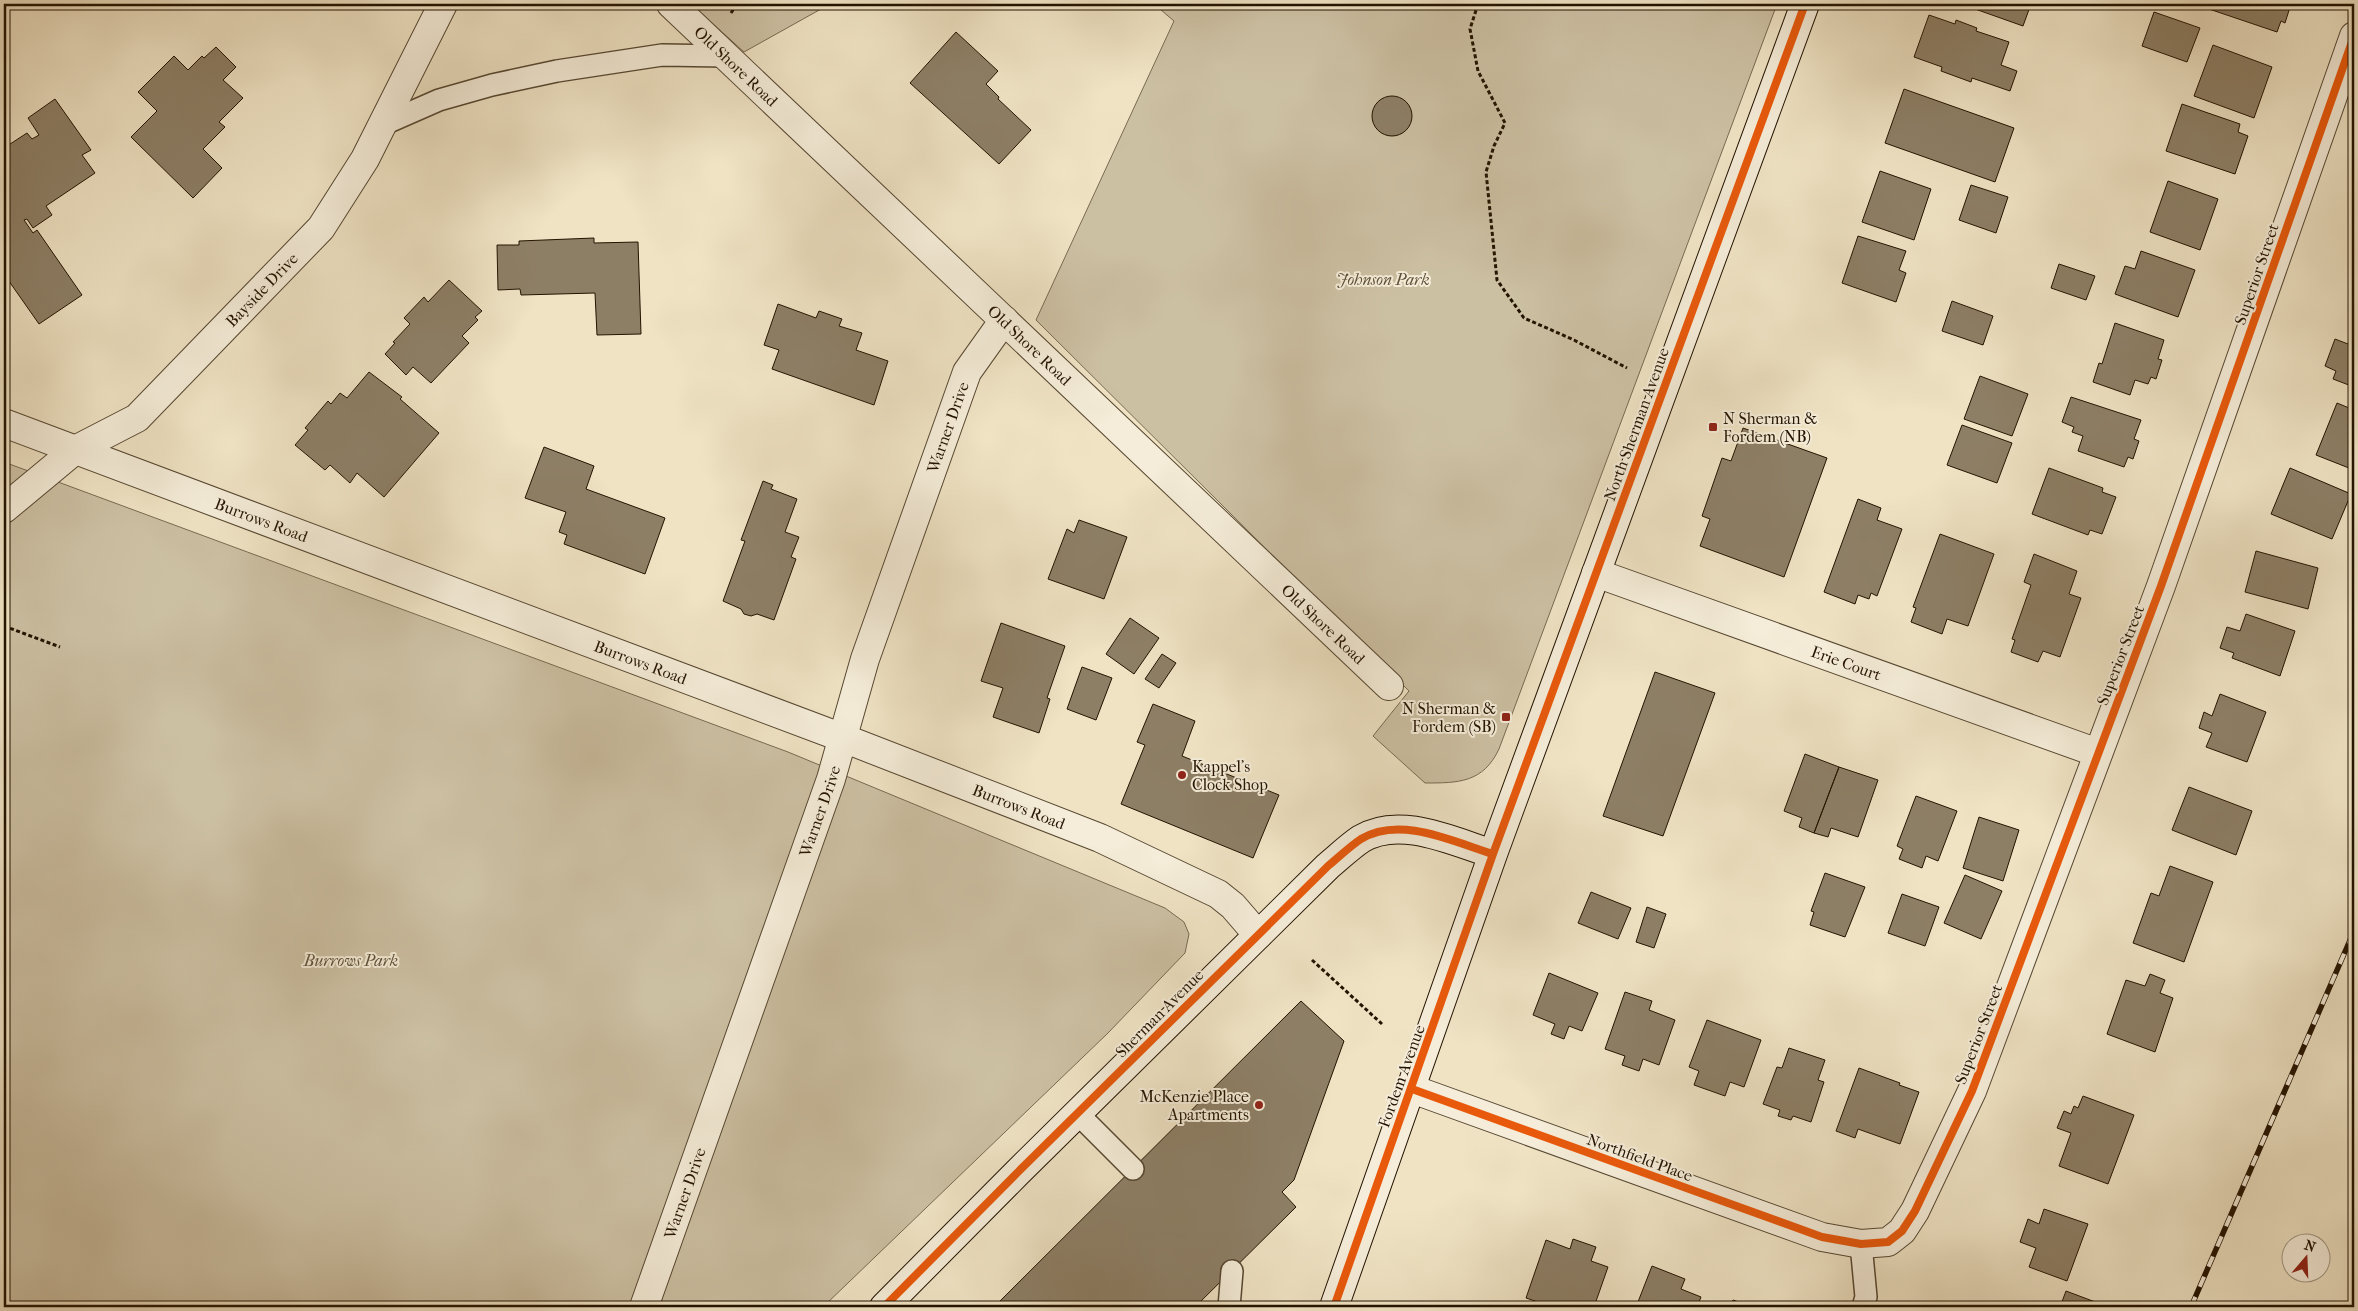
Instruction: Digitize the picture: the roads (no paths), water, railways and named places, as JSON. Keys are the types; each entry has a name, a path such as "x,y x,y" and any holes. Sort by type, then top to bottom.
{"street":[{"name":"Bayside Drive","path":"4,510 75,450 137,418 320,228 365,159 443,4"},
{"name":"Old Shore Road","path":"671,4 1389,686"},
{"name":"North Sherman Avenue","path":"1493,854 1805,4"},
{"name":"Superior Street","path":"1861,1244 1888,1242 1902,1231 1915,1211 1972,1091 2164,576 2354,36"},
{"name":"Warner Drive","path":"644,1307 831,779 865,659 966,372 1004,320"},
{"name":"Burrows Road","path":"4,423 843,738 1100,838 1218,894 1233,906 1258,935"},
{"name":"Erie Court","path":"1596,573 2098,753"},
{"name":"Sherman Avenue","path":"884,1307 1077,1113 1328,866 1362,838 1394,830 1414,831 1493,854"},
{"name":"Fordem Avenue","path":"1334,1307 1493,854"},
{"name":"Northfield Place","path":"1412,1089 1822,1237 1861,1244"}],"lane":[{"path":"382,125 439,100 492,85 557,71 662,55 726,56"},
{"path":"1077,1113 1133,1169"},
{"path":"1861,1244 1866,1297 1863,1307"},
{"path":"1229,1307 1232,1271"}],"railway":[{"path":"2191,1307 2354,931"}],"place":[{"name":"N Sherman & Fordem (NB)","path":"1713,427"},
{"name":"N Sherman & Fordem (SB)","path":"1506,717"},
{"name":"Kappel's Clock Shop","path":"1182,775"},
{"name":"McKenzie Place Apartments","path":"1259,1105"}],"park label":[{"name":"Johnson Park","path":"1383,279"},
{"name":"Burrows Park","path":"351,960"}]}
